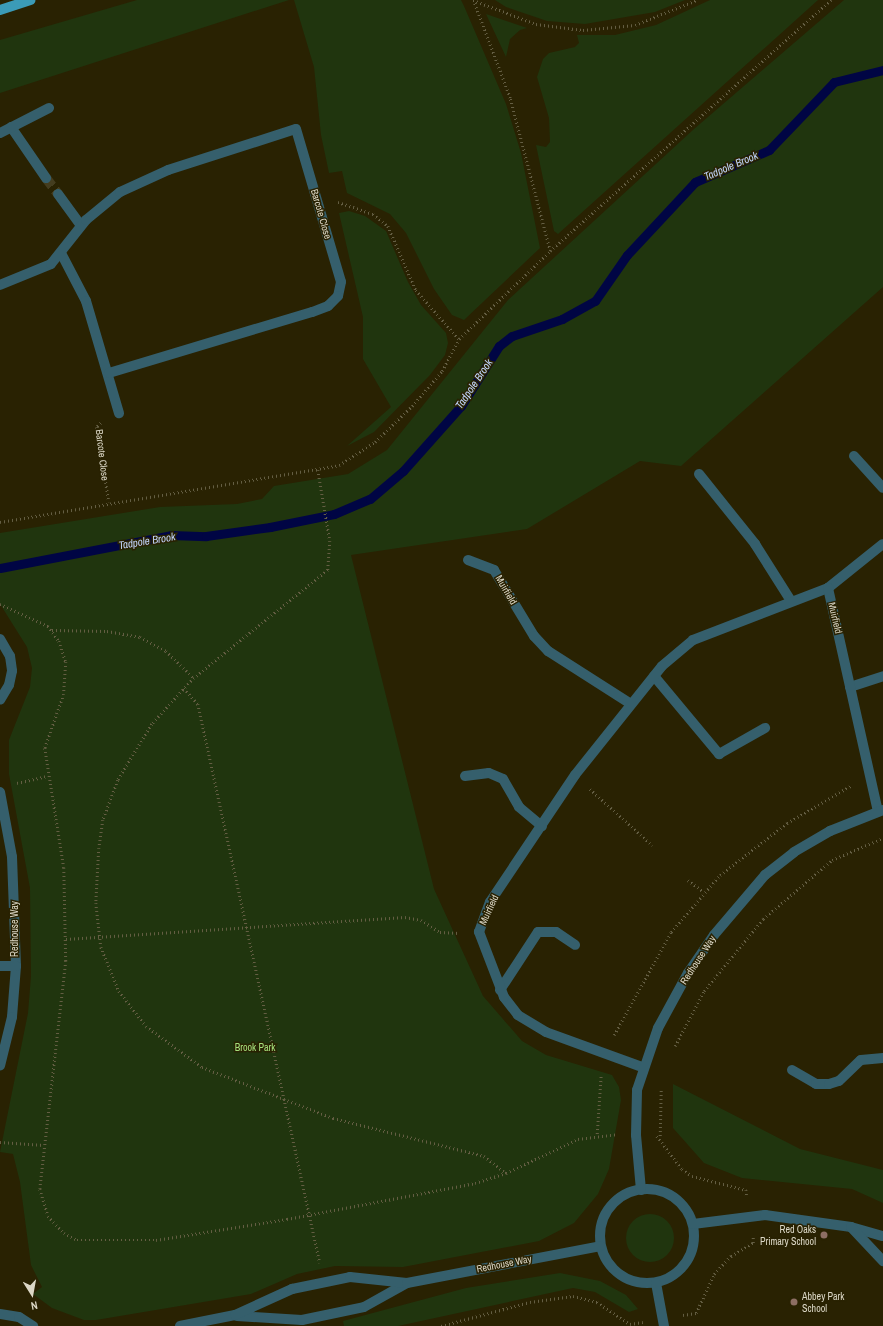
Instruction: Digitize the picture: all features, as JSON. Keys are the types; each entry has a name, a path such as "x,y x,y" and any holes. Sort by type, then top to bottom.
{"main road":[{"path":"0,10 30,0"}],"street":[{"path":"0,133 49,108"},
{"path":"11,127 46,178"},
{"name":"Barcote Close","path":"0,285 35,273 61,253 81,226 98,207 141,180 296,129 318,202 341,289 328,306 109,373"},
{"path":"58,194 81,226"},
{"path":"61,253 86,301 109,373 119,413"},
{"path":"854,456 883,488"},
{"path":"699,474 755,544 791,601"},
{"path":"828,588 883,544"},
{"name":"Muirfield","path":"468,560 494,570 534,636 548,651 631,704"},
{"name":"Muirfield","path":"642,1066 546,1032 518,1015 500,990 479,932 490,902 575,775 654,676 678,650 693,640 828,588 880,810"},
{"path":"0,639 10,656 12,671 9,685 0,700"},
{"path":"654,676 719,754 765,728"},
{"path":"850,687 883,676"},
{"path":"465,776 489,773 503,779 519,807 542,826"},
{"name":"Redhouse Way","path":"0,792 12,857 16,966 12,1017 0,1066"},
{"name":"Redhouse Way","path":"641,1190 636,1134 637,1090 642,1066 688,973 736,907 794,852 830,831 880,810"},
{"path":"500,990 538,932 556,932 575,945"},
{"path":"0,966 16,966"},
{"path":"792,1070 816,1084 830,1084 839,1081 861,1060 883,1058"},
{"path":"641,1190 660,1191 673,1197 686,1209 693,1224 694,1246 687,1263 674,1275 656,1283 640,1283 620,1275 608,1262 601,1246 601,1228 607,1211 622,1196 641,1190"},
{"path":"693,1224 750,1216 783,1217 851,1227 883,1236"},
{"path":"851,1227 883,1261"},
{"name":"Redhouse Way","path":"180,1326 235,1315 284,1291 324,1282 360,1277 407,1283 601,1246"},
{"name":"Redhouse Way","path":"235,1315 302,1320 364,1307 407,1283"},
{"path":"656,1283 663,1322"},
{"path":"0,1314 19,1317 33,1326"}],"path":[{"path":"474,1 536,24 583,30 635,25 697,0"},
{"path":"0,522 108,502 318,470 351,459 375,442 434,382 459,339 550,251 831,0"},
{"path":"474,1 510,98 550,251"},
{"path":"318,202 330,199 383,221 392,231 416,290 459,339"},
{"name":"Barcote Close","path":"108,502 97,427 119,413"},
{"path":"318,470 325,508 330,566 325,572 194,678 184,688 138,743 110,798 96,878 99,936 104,960 119,991 158,1038 202,1067 284,1101 401,1138 484,1156 506,1173"},
{"path":"0,604 40,620 52,630 64,651 67,676 64,694 46,742 48,776 63,860 66,939 64,994 44,1145 40,1189 44,1208 64,1233 77,1240 170,1239 441,1191 506,1173 578,1139 597,1134 636,1134 660,1136"},
{"path":"52,630 107,631 140,638 166,651 194,678"},
{"path":"184,688 198,704 324,1282"},
{"path":"575,775 652,845"},
{"path":"14,783 48,776"},
{"path":"672,1054 704,991 763,918 832,860 883,838"},
{"path":"688,880 704,892"},
{"path":"66,939 412,917 440,932 479,932"},
{"path":"441,1326 530,1302 573,1296 597,1302 630,1324 663,1322 696,1313 708,1285 721,1266 753,1243 750,1216 746,1190 692,1176 674,1159 660,1136 662,1086"},
{"path":"0,1142 44,1145"}],"green space":[{"path":"137,0 289,0 0,93 0,40"},
{"path":"294,0 461,0 506,104 521,153 540,248 464,320 452,315 434,289 406,233 390,214 347,193 342,171 329,173 321,135 314,67"},
{"path":"495,0 685,0 655,12 585,24 547,21 506,7"},
{"path":"710,0 818,0 558,234 554,231 536,145 546,147 550,142 549,118 537,77 543,59 549,53 575,47 579,43 577,35 615,35 656,25"},
{"name":"Brook Park","path":"844,0 883,0 883,287 681,466 640,461 527,529 351,555 434,889 483,996 522,1041 546,1055 612,1075 619,1087 621,1100 609,1169 598,1194 574,1223 539,1241 403,1267 335,1266 297,1274 251,1294 96,1320 84,1320 52,1308 33,1294 42,1287 31,1265 20,1182 13,1154 0,1152 28,1013 31,976 30,888 9,774 9,740 30,687 32,668 27,647 0,604 0,533 160,507 237,504 262,499 274,486 348,474 387,450 508,300 694,129"},
{"path":"486,14 527,28 520,30 510,39 506,57"},
{"path":"349,211 365,216 386,231 408,282 421,305 446,333 448,343 445,355 430,375 374,432 347,446 391,407 363,359 363,317 339,213"},
{"path":"673,1084 800,1149 883,1170 883,1203 852,1189 742,1178 704,1163 673,1128"},
{"path":"645,1214 655,1214 667,1221 674,1233 674,1243 667,1255 655,1262 645,1262 637,1258 630,1251 626,1243 626,1233 630,1225 637,1218"},
{"path":"560,1273 600,1281 626,1295 638,1309 629,1312 595,1292 573,1288 398,1326 344,1326 343,1321 466,1288"}],"waterway":[{"name":"Tadpole Brook","path":"0,568 171,535 206,536 270,527 334,514 370,499 403,471 461,406 499,346 512,336 562,319 595,301 627,255 695,182 769,150 834,82 883,70"}],"tunnel":[{"path":"46,178 58,194"}],"place":[{"name":"Red Oaks Primary School","path":"824,1235"},
{"name":"Abbey Park School","path":"794,1302"}]}
